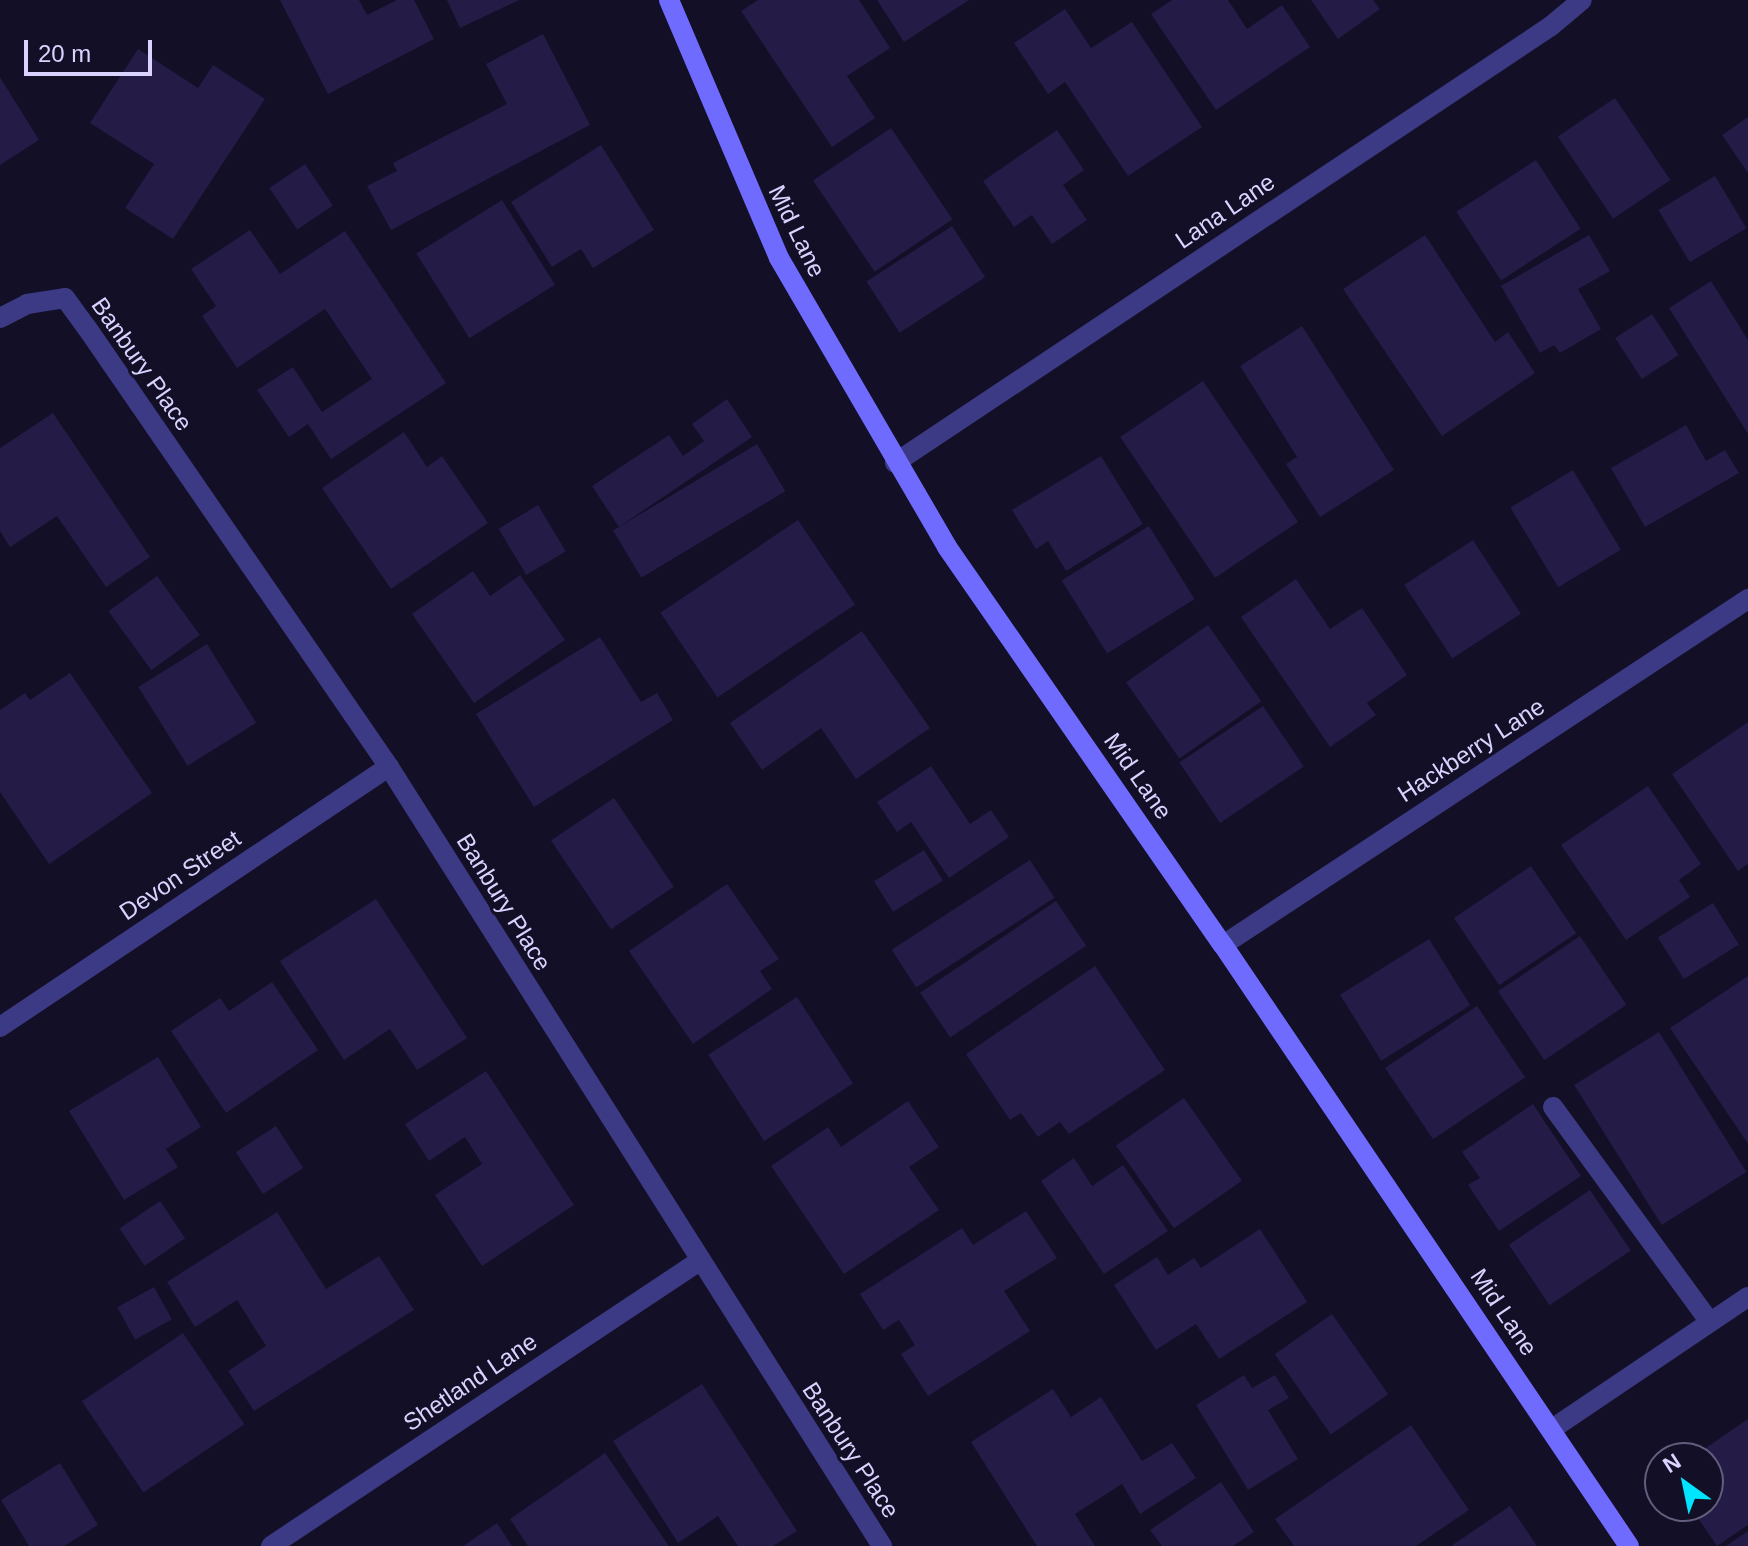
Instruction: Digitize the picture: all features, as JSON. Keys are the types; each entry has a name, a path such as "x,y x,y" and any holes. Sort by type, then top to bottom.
{"street":[{"name":"Mid Lane","path":"669,0 779,258 895,463 947,547 1223,945 1629,1546"},
{"name":"Lana Lane","path":"895,463 1551,26 1582,0"},
{"name":"Banbury Place","path":"0,318 27,304 65,298 389,767 698,1262 882,1546"},
{"name":"Hackberry Lane","path":"1223,945 1748,599"},
{"name":"Devon Street","path":"0,1027 389,767"},
{"path":"1553,1107 1710,1322"},
{"name":"Shetland Lane","path":"271,1546 698,1262"},
{"path":"1552,1429 1748,1297"}],"building":[{"path":"280,0 359,0 367,15 397,0 414,0 434,39 328,94"},
{"path":"447,0 519,0 460,28"},
{"path":"758,0 859,0 890,48 847,76 875,118 832,147 741,11"},
{"path":"877,0 969,0 904,42"},
{"path":"1172,0 1228,0 1247,29 1282,5 1310,47 1216,110 1151,14"},
{"path":"1311,0 1373,0 1380,9 1338,39"},
{"path":"1065,9 1091,48 1132,22 1202,127 1128,176 1065,82 1048,94 1014,43"},
{"path":"543,34 590,125 391,230 367,186 397,171 393,163 507,104 486,64"},
{"path":"138,49 198,88 213,65 265,99 173,239 125,208 154,164 90,123"},
{"path":"0,77 39,140 0,165"},
{"path":"1615,98 1670,180 1613,219 1558,137"},
{"path":"1748,117 1748,173 1722,135"},
{"path":"891,128 953,219 875,272 813,181"},
{"path":"1057,130 1084,170 1063,185 1087,220 1052,244 1032,215 1014,227 983,181"},
{"path":"601,145 654,230 593,268 581,249 552,267 511,202"},
{"path":"1536,160 1581,229 1501,281 1456,212"},
{"path":"305,164 333,205 297,229 269,188"},
{"path":"1715,176 1746,228 1690,262 1658,210"},
{"path":"502,200 555,285 469,338 416,254"},
{"path":"952,226 985,277 900,333 866,282"},
{"path":"250,230 280,274 345,231 446,383 331,459 308,424 289,437 257,390 293,367 322,412 372,379 325,309 237,368 202,316 216,306 191,269"},
{"path":"1425,235 1495,342 1508,332 1535,373 1442,436 1343,289"},
{"path":"1589,235 1610,271 1578,289 1601,329 1560,353 1554,345 1540,353 1501,286"},
{"path":"1711,281 1748,340 1748,434 1669,308"},
{"path":"1652,314 1679,355 1642,379 1615,338"},
{"path":"1302,326 1394,470 1320,517 1286,464 1297,457 1240,366"},
{"path":"1203,381 1298,522 1215,578 1120,437"},
{"path":"727,399 752,437 619,527 592,486 669,435 683,456 704,441 692,424"},
{"path":"53,413 150,557 106,587 57,516 10,547 0,531 0,448"},
{"path":"1686,425 1706,461 1725,450 1739,473 1645,527 1611,468"},
{"path":"404,432 427,467 442,456 488,523 391,589 322,488"},
{"path":"757,444 785,491 641,578 613,531"},
{"path":"1101,456 1143,524 1066,571 1048,541 1036,549 1012,510"},
{"path":"1573,470 1621,550 1558,587 1510,508"},
{"path":"538,505 566,551 526,575 499,529"},
{"path":"798,520 855,605 717,697 660,613"},
{"path":"1149,526 1195,599 1107,654 1062,581"},
{"path":"1473,540 1521,614 1452,658 1404,585"},
{"path":"473,571 490,596 520,575 565,640 474,703 412,614"},
{"path":"157,576 200,635 151,670 108,611"},
{"path":"1296,579 1330,629 1362,608 1407,675 1367,703 1376,715 1330,747 1241,617"},
{"path":"1208,625 1261,701 1179,759 1126,682"},
{"path":"862,631 930,728 856,779 821,728 762,770 730,723"},
{"path":"600,637 641,702 657,693 673,720 534,807 476,714"},
{"path":"207,644 256,723 188,766 138,687"},
{"path":"70,673 152,793 49,864 0,792 0,710 25,693 30,700"},
{"path":"1263,706 1304,767 1220,823 1179,762"},
{"path":"1748,722 1748,864 1738,871 1672,774"},
{"path":"931,766 970,824 991,810 1009,837 949,878 911,822 897,832 877,802"},
{"path":"1648,786 1701,864 1679,880 1690,897 1626,940 1561,845"},
{"path":"614,798 674,887 611,929 551,840"},
{"path":"924,850 943,881 893,912 874,881"},
{"path":"1030,860 1055,898 916,988 892,950"},
{"path":"1531,866 1576,933 1499,985 1454,918"},
{"path":"727,884 779,959 760,971 772,989 693,1044 629,951"},
{"path":"376,899 467,1038 417,1070 390,1029 344,1060 280,961"},
{"path":"1056,901 1086,946 950,1037 920,993"},
{"path":"1713,903 1739,945 1684,979 1658,937"},
{"path":"1580,936 1626,1005 1544,1060 1498,991"},
{"path":"1429,939 1470,1005 1381,1061 1340,995"},
{"path":"1095,966 1165,1070 1069,1134 1060,1122 1038,1137 1021,1113 1010,1120 966,1054"},
{"path":"1748,976 1748,1144 1670,1028"},
{"path":"272,982 318,1050 226,1113 171,1031 220,998 229,1011"},
{"path":"797,997 853,1083 764,1141 708,1055"},
{"path":"1477,1006 1525,1077 1433,1139 1385,1068"},
{"path":"1659,1032 1746,1172 1662,1225 1574,1085"},
{"path":"158,1057 201,1127 166,1149 178,1167 124,1200 69,1111"},
{"path":"486,1071 574,1205 482,1266 435,1195 482,1164 465,1137 429,1161 405,1124"},
{"path":"1184,1098 1242,1181 1174,1228 1116,1146"},
{"path":"908,1101 939,1147 909,1167 939,1210 844,1274 771,1166 828,1127 841,1147"},
{"path":"1533,1104 1581,1176 1499,1231 1468,1185 1480,1178 1462,1152"},
{"path":"276,1126 303,1168 263,1194 236,1152"},
{"path":"1074,1158 1092,1186 1123,1165 1168,1231 1104,1274 1041,1181"},
{"path":"1590,1190 1631,1251 1550,1305 1509,1245"},
{"path":"160,1201 185,1238 145,1266 119,1228"},
{"path":"1026,1211 1057,1258 1004,1291 1030,1331 928,1396 901,1354 915,1345 899,1320 883,1330 860,1294 962,1228 973,1245"},
{"path":"277,1212 326,1289 379,1256 414,1310 254,1411 228,1371 266,1346 237,1300 195,1327 167,1282"},
{"path":"1260,1229 1307,1302 1219,1359 1196,1324 1156,1350 1114,1285 1157,1257 1168,1275 1194,1258 1201,1268"},
{"path":"154,1287 172,1319 135,1340 117,1307"},
{"path":"1332,1314 1388,1394 1331,1434 1275,1354"},
{"path":"183,1333 245,1424 143,1492 82,1401"},
{"path":"1244,1375 1252,1388 1275,1375 1289,1398 1268,1410 1298,1459 1248,1490 1196,1405"},
{"path":"702,1384 797,1531 773,1546 738,1546 718,1516 678,1543 613,1441"},
{"path":"1053,1389 1071,1417 1101,1397 1142,1461 1172,1443 1196,1478 1140,1514 1122,1484 1075,1514 1095,1546 1037,1546 971,1442"},
{"path":"1748,1419 1748,1525 1717,1546 1701,1522 1724,1522 1724,1442 1714,1442"},
{"path":"1411,1425 1469,1510 1416,1546 1294,1546 1275,1519"},
{"path":"605,1453 669,1546 528,1546 510,1519"},
{"path":"60,1463 98,1525 64,1546 29,1546 1,1500"},
{"path":"1221,1482 1254,1532 1233,1546 1162,1546 1150,1530"},
{"path":"1510,1506 1537,1546 1451,1546"},
{"path":"497,1523 512,1546 463,1546"},
{"path":"1748,1531 1748,1546 1726,1546"}]}
